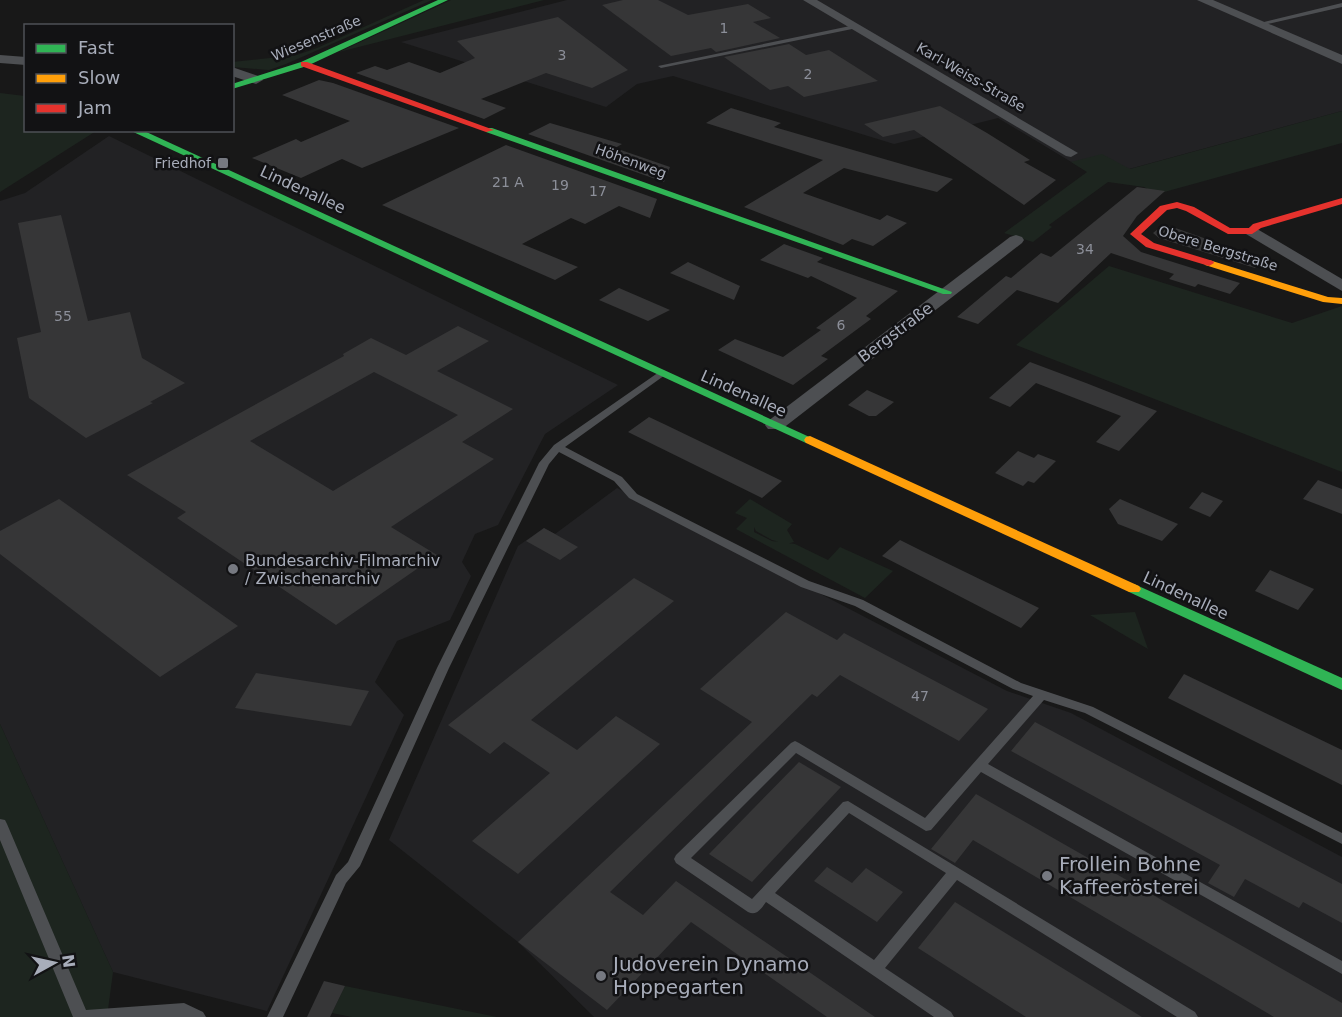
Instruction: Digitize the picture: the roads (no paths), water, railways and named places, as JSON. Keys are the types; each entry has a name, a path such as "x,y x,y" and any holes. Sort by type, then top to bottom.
{"street":[{"name":"Wiesenstraße","path":"234,86 304,64 444,0"},
{"name":"Karl-Weiss-Straße","path":"809,0 1071,153"},
{"path":"1203,0 1342,60"},
{"path":"0,59 24,61"},
{"name":"Höhenweg","path":"304,64 947,292"},
{"path":"234,72 256,80"},
{"name":"Lindenallee","path":"137,132 1342,684"},
{"name":"Obere Bergstraße","path":"1342,201 1257,226 1252,231 1228,231 1191,209 1177,206 1164,207 1135,234 1150,245 1327,300 1342,301"},
{"path":"1252,231 1342,286"},
{"name":"Bergstraße","path":"775,424 1016,240"}],"lane":[{"path":"1259,24 1342,5"},
{"path":"661,66 855,27"},
{"path":"275,1017 341,879 353,866 524,499 544,463 558,447 662,373"},
{"path":"558,447 618,479 633,496 805,584 859,603 1017,686 1089,710 1342,839"},
{"path":"1042,694 926,826 795,746 681,858 753,908 848,806 1190,1017"},
{"path":"980,765 1342,968"},
{"path":"0,824 81,1017 184,1011 198,1017"},
{"path":"875,969 955,872"},
{"path":"765,894 946,1017"}],"place":[{"name":"Friedhof","path":"223,163"},
{"name":"Bundesarchiv-Filmarchiv / Zwischenarchiv","path":"233,569"},
{"name":"Frollein Bohne Kaffeerösterei","path":"1047,876"},
{"name":"Judoverein Dynamo Hoppegarten","path":"601,976"}]}
